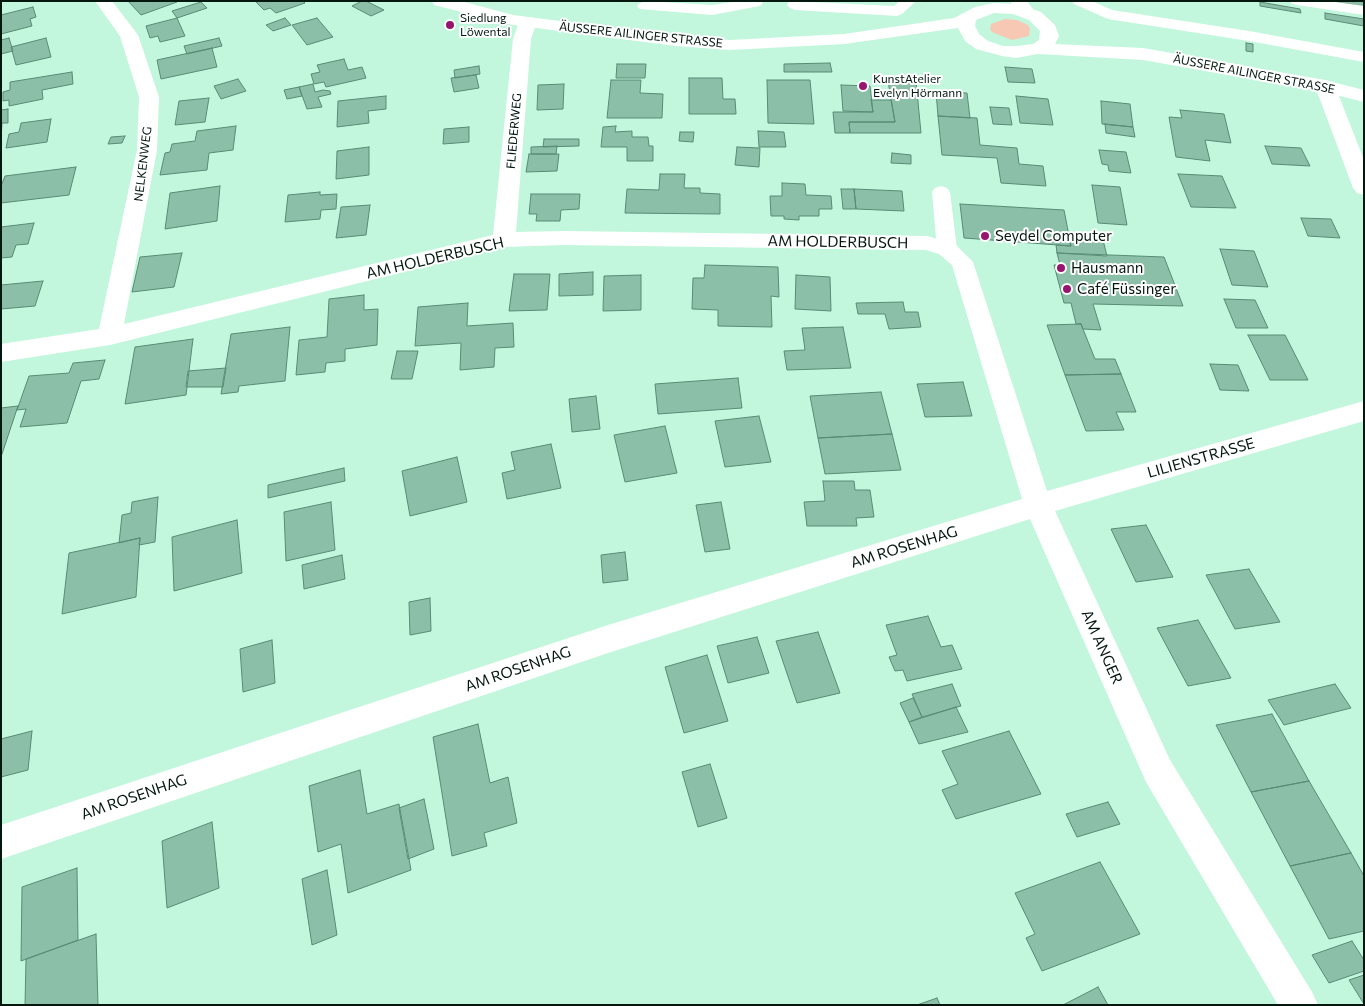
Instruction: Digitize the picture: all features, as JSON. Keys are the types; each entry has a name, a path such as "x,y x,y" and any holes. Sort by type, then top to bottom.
{"street":[{"name":"NELKENWEG","path":"103,1 129,35 149,97 147,150 110,336"},
{"name":"ÄUSSERE AILINGER STRASSE","path":"440,1 513,20 676,42 730,45 844,39 952,42 982,45 1009,52 1038,49 1143,54"},
{"name":"ÄUSSERE AILINGER STRASSE","path":"1022,7 1044,22 1074,34 1143,54 1325,86 1364,96"},
{"path":"844,39 958,23 979,10 1022,7"},
{"path":"979,10 966,26 967,32 982,45"},
{"name":"FLIEDERWEG","path":"504,240 522,39 528,22"},
{"path":"1038,49 1047,43 1050,36 1049,29 1044,22"},
{"path":"1325,86 1364,188"},
{"name":"AM HOLDERBUSCH","path":"1,353 110,336 504,240 564,238 928,243 954,256"},
{"name":"AM ANGER","path":"954,256 1038,505 1158,771 1299,1005"},
{"name":"LILIENSTRASSE","path":"1038,505 1364,411"},
{"name":"AM ROSENHAG","path":"1,842 608,639 1038,505"}],"lane":[{"path":"645,6 712,10 756,2 897,11 909,1"},
{"path":"1080,1 1108,14 1240,34 1364,57"},
{"path":"1297,1 1364,11"},
{"path":"941,192 954,256"}],"shaded area":[{"path":"1005,19 1017,20 1028,25 1030,29 1029,36 1012,40 990,30 991,24"}],"building":[{"path":"128,1 176,1 177,2 141,15"},
{"path":"255,1 303,1 305,3 276,13 270,8 264,10"},
{"path":"366,1 384,10 371,16 352,6"},
{"path":"1328,1 1364,1 1364,7"},
{"path":"201,2 207,8 177,18 172,11"},
{"path":"1260,2 1300,9 1301,13 1260,6"},
{"path":"33,7 36,17 30,19 32,26 1,34 1,15"},
{"path":"1325,13 1364,19 1364,26 1325,19"},
{"path":"177,18 185,36 160,42 158,36 150,38 146,26"},
{"path":"285,18 291,25 273,31 266,25"},
{"path":"317,18 333,37 307,45 292,25"},
{"path":"9,38 13,51 1,54 1,40"},
{"path":"46,38 51,57 16,65 11,47"},
{"path":"219,38 222,46 187,54 184,46"},
{"path":"1246,43 1253,44 1253,52 1246,51"},
{"path":"212,48 217,67 161,79 157,60"},
{"path":"344,59 348,70 362,67 366,78 326,87 324,82 314,84 311,74 320,72 317,65"},
{"path":"830,63 832,72 784,72 784,64"},
{"path":"617,64 646,64 645,78 616,78"},
{"path":"479,66 480,74 455,78 454,70"},
{"path":"1005,67 1032,69 1035,83 1008,82"},
{"path":"72,72 73,84 42,90 43,99 9,106 9,100 3,101 3,92 10,90 10,82"},
{"path":"476,75 479,88 454,92 451,78"},
{"path":"689,78 722,78 723,99 735,99 736,114 689,114"},
{"path":"238,79 246,91 221,99 214,86"},
{"path":"611,80 641,80 640,93 663,94 662,118 607,118"},
{"path":"767,80 810,80 814,124 768,123"},
{"path":"888,81 916,81 921,133 850,133 849,122 895,122"},
{"path":"313,84 315,92 323,90 330,91 331,94 318,97 322,107 307,109 299,87"},
{"path":"564,84 563,109 537,110 538,85"},
{"path":"841,85 870,86 873,112 843,111"},
{"path":"299,87 302,96 287,99 284,90"},
{"path":"936,92 967,93 970,118 938,116"},
{"path":"386,96 386,109 368,111 369,123 337,127 338,101"},
{"path":"1016,96 1048,99 1053,125 1020,123"},
{"path":"209,98 205,122 175,125 179,101"},
{"path":"871,100 891,100 895,122 849,122 850,133 835,133 833,112 873,112"},
{"path":"1101,101 1130,104 1133,127 1102,124"},
{"path":"990,107 1009,108 1012,125 993,124"},
{"path":"8,109 8,123 2,123 1,139 1,110"},
{"path":"1180,110 1224,114 1231,143 1205,140 1210,161 1176,157 1169,117 1182,118"},
{"path":"938,116 977,118 980,145 1017,148 1019,164 1043,166 1046,186 1001,183 997,158 942,155"},
{"path":"51,119 47,142 6,148 9,134 19,132 21,123"},
{"path":"1105,124 1133,127 1135,137 1106,133"},
{"path":"236,126 233,150 209,153 207,170 160,175 165,153 170,152 172,144 195,141 197,131"},
{"path":"616,126 615,132 632,131 632,137 648,137 649,146 653,146 653,161 627,161 627,147 601,147 603,127"},
{"path":"469,127 469,142 443,144 444,129"},
{"path":"758,131 784,132 786,147 759,147"},
{"path":"680,132 694,132 693,142 679,141"},
{"path":"125,136 122,143 108,144 111,137"},
{"path":"544,139 579,139 579,146 543,147"},
{"path":"557,146 556,154 531,154 531,147"},
{"path":"1265,146 1301,148 1310,166 1272,164"},
{"path":"369,147 369,175 336,179 337,151"},
{"path":"737,147 760,148 759,167 735,165"},
{"path":"1099,150 1126,152 1131,173 1109,171 1108,165 1102,164"},
{"path":"892,153 911,155 911,164 891,163"},
{"path":"529,154 559,154 557,171 526,172"},
{"path":"76,167 69,195 1,203 1,186 5,176"},
{"path":"660,174 685,174 684,188 700,188 700,193 720,194 720,214 625,213 627,189 659,190"},
{"path":"1178,174 1222,176 1236,208 1191,207"},
{"path":"782,183 805,184 806,195 831,196 832,209 819,209 819,216 799,216 799,220 784,219 784,216 771,216 770,196 782,196"},
{"path":"1092,185 1120,187 1127,225 1098,223"},
{"path":"220,186 217,221 165,229 170,193"},
{"path":"841,189 854,189 856,209 843,209"},
{"path":"854,189 902,191 904,211 856,209"},
{"path":"320,192 320,195 337,194 336,209 321,210 320,219 285,222 288,195"},
{"path":"531,194 580,194 579,209 561,210 560,221 536,221 537,214 529,214"},
{"path":"960,204 1064,210 1071,246 964,238"},
{"path":"370,205 366,235 336,238 341,207"},
{"path":"1301,218 1331,219 1340,238 1308,236"},
{"path":"34,223 28,244 16,245 12,257 1,258 1,227"},
{"path":"1075,236 1097,237 1098,240 1103,240 1107,256 1057,253 1056,245 1071,246 1069,241 1076,241"},
{"path":"1220,249 1254,251 1268,287 1232,285"},
{"path":"182,253 174,287 132,292 140,257"},
{"path":"1057,253 1164,257 1183,306 1093,304 1101,330 1083,329 1081,324 1076,324 1071,303 1064,303 1054,265 1060,265"},
{"path":"705,265 778,267 779,297 771,296 772,327 718,326 718,310 692,309 693,278 704,278"},
{"path":"593,272 593,295 559,296 559,274"},
{"path":"514,274 550,274 547,310 509,311"},
{"path":"641,275 641,310 603,311 604,276"},
{"path":"796,275 830,277 831,311 795,309"},
{"path":"43,281 35,306 1,309 1,285"},
{"path":"364,295 364,310 378,309 377,345 345,349 345,361 326,363 325,372 296,375 299,340 327,337 329,299"},
{"path":"1224,299 1255,300 1268,328 1236,328"},
{"path":"903,302 905,312 918,312 921,327 889,329 885,314 858,314 856,303"},
{"path":"468,303 467,326 513,323 514,347 495,348 494,367 460,370 461,343 415,346 418,307"},
{"path":"1081,324 1095,359 1115,359 1121,374 1065,375 1047,325"},
{"path":"290,327 285,381 239,386 238,392 221,394 231,334"},
{"path":"843,327 851,368 787,370 784,351 805,350 802,328"},
{"path":"1248,335 1285,335 1308,380 1270,380"},
{"path":"193,339 186,395 125,404 135,347"},
{"path":"397,351 418,351 412,379 391,379"},
{"path":"105,360 99,379 81,381 67,423 20,427 26,409 17,410 29,376 69,373 73,363"},
{"path":"1210,364 1238,365 1249,391 1220,390"},
{"path":"226,368 223,387 186,387 188,371"},
{"path":"1121,374 1136,412 1116,412 1124,430 1086,431 1065,375"},
{"path":"738,378 742,408 658,414 655,384"},
{"path":"963,382 972,416 925,417 917,384"},
{"path":"881,392 892,434 818,438 810,396"},
{"path":"596,396 600,429 572,432 569,399"},
{"path":"18,406 1,457 1,408"},
{"path":"759,416 771,462 725,467 715,421"},
{"path":"665,426 677,473 625,482 614,435"},
{"path":"892,434 901,470 825,474 818,438"},
{"path":"551,444 561,488 507,499 502,473 515,470 511,452"},
{"path":"457,457 467,502 410,516 402,471"},
{"path":"344,468 345,481 268,498 268,485"},
{"path":"823,481 854,481 855,490 870,490 874,517 856,518 857,526 807,526 804,502 825,501"},
{"path":"158,497 155,542 139,545 140,538 119,543 122,515 131,513 132,502"},
{"path":"331,502 335,550 286,561 284,512"},
{"path":"721,502 730,549 705,552 696,505"},
{"path":"237,520 242,573 174,591 172,537"},
{"path":"1146,525 1173,577 1136,582 1111,529"},
{"path":"140,538 136,597 62,614 69,553"},
{"path":"625,552 628,580 603,583 601,555"},
{"path":"342,555 345,579 304,589 302,565"},
{"path":"1249,569 1280,622 1235,629 1206,575"},
{"path":"430,598 431,631 410,635 409,602"},
{"path":"928,616 941,647 952,645 962,669 907,681 903,670 895,671 889,657 897,655 886,625"},
{"path":"1198,620 1231,678 1188,686 1157,628"},
{"path":"818,632 840,693 797,703 776,641"},
{"path":"757,637 769,673 728,683 717,646"},
{"path":"272,640 275,683 243,692 240,649"},
{"path":"707,655 728,721 684,733 665,667"},
{"path":"952,684 961,706 922,717 912,694"},
{"path":"1335,684 1351,708 1284,725 1268,700"},
{"path":"913,698 922,717 909,722 900,703"},
{"path":"956,707 968,732 919,744 909,722"},
{"path":"1272,714 1309,781 1251,792 1216,725"},
{"path":"478,724 490,783 508,777 517,823 484,833 487,846 452,856 433,737"},
{"path":"32,731 28,770 1,777 1,739"},
{"path":"1009,731 1041,794 956,819 942,790 958,784 942,751"},
{"path":"710,764 727,818 698,827 682,772"},
{"path":"360,770 367,814 399,804 411,870 348,893 341,844 318,852 309,786"},
{"path":"1309,781 1351,853 1290,866 1251,792"},
{"path":"424,799 434,849 408,859 399,808"},
{"path":"1108,802 1120,824 1077,837 1066,814"},
{"path":"212,822 219,888 167,908 162,841"},
{"path":"1351,853 1364,876 1364,931 1329,939 1290,866"},
{"path":"1100,862 1140,934 1042,971 1026,938 1035,934 1015,893"},
{"path":"77,868 78,940 21,961 22,887"},
{"path":"327,870 337,935 312,945 302,879"},
{"path":"96,934 98,1005 25,1005 26,959"},
{"path":"1352,941 1364,960 1364,971 1329,983 1312,955"},
{"path":"1364,975 1364,1004 1349,980"},
{"path":"1098,987 1108,1005 1063,1005"},
{"path":"937,998 940,1005 917,1005"}],"place":[{"name":"Siedlung Löwental","path":"450,25"},
{"name":"KunstAtelier Evelyn Hörmann","path":"863,86"},
{"name":"Seydel Computer","path":"985,236"},
{"name":"Hausmann","path":"1061,268"},
{"name":"Café Füssinger","path":"1067,289"}]}
